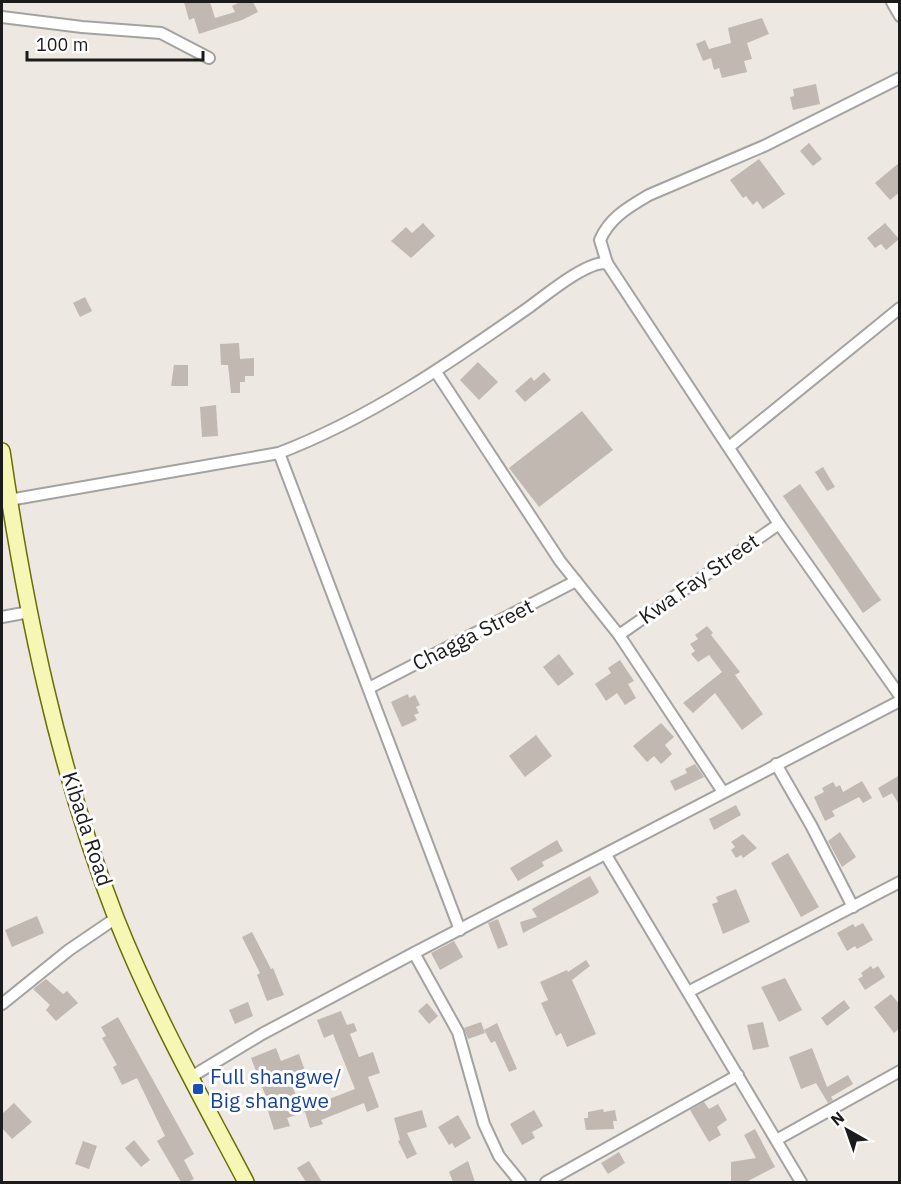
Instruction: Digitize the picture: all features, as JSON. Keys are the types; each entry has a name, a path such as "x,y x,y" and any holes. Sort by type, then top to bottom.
{"main road":[{"name":"Kibada Road","path":"2,451 3,475 29,612 65,765 116,918 145,988 246,1182"}],"street":[{"path":"892,2 900,16"},
{"path":"2,17 82,27 161,33 209,58"},
{"path":"900,78 764,146 649,195 612,219 600,240 607,263 779,524 900,696"},
{"path":"9,500 279,453 353,421 436,372 564,283 594,265 607,263"},
{"path":"729,447 900,308"},
{"path":"436,372 491,459 576,581 619,635 723,792"},
{"path":"279,453 460,930"},
{"name":"Kwa Fay Street","path":"619,635 779,524"},
{"name":"Chagga Street","path":"369,688 576,581"},
{"path":"2,617 29,612"},
{"path":"191,1077 262,1034 414,953 900,701"},
{"path":"776,764 811,825 853,907"},
{"path":"606,855 778,1139 801,1182"},
{"path":"688,992 899,884"},
{"path":"2,1004 69,950 116,918"},
{"path":"414,953 458,1032 484,1124 499,1156 520,1182"},
{"path":"778,1139 900,1071"},
{"path":"546,1182 738,1075"}],"building":[{"path":"184,2 210,2 215,18 235,12 232,6 240,2 253,2 258,12 242,20 199,34 194,18 189,20"},
{"path":"762,18 769,34 747,43 752,59 744,61 747,72 722,78 719,68 714,70 711,58 703,61 696,44 705,40 709,49 731,43 728,28"},
{"path":"816,84 820,104 793,110 790,97 794,96 793,89"},
{"path":"809,143 822,159 813,166 800,151"},
{"path":"759,159 785,194 763,209 757,201 753,205 746,196 743,198 730,180"},
{"path":"900,162 900,192 890,200 875,183"},
{"path":"423,223 435,236 411,258 391,241 406,227 412,233"},
{"path":"885,223 899,239 886,250 881,244 875,248 867,238"},
{"path":"85,297 92,311 80,317 73,303"},
{"path":"239,343 240,359 254,358 254,376 245,376 245,382 240,382 240,393 231,393 228,365 221,365 220,344"},
{"path":"478,362 498,382 479,400 460,380"},
{"path":"174,365 188,365 188,386 171,386"},
{"path":"544,372 551,380 525,402 515,391 531,377 534,381"},
{"path":"216,405 218,436 202,437 200,407"},
{"path":"582,411 613,450 539,507 509,468"},
{"path":"823,467 835,487 827,491 815,472"},
{"path":"800,484 881,600 863,613 783,496"},
{"path":"707,626 713,633 711,635 740,672 735,675 763,714 742,730 715,693 693,713 683,703 722,672 709,655 698,662 691,654 695,651 690,644 698,639 695,635"},
{"path":"559,654 574,674 558,686 543,667"},
{"path":"620,660 634,681 628,684 636,698 625,705 617,693 606,701 595,684 611,673 608,668"},
{"path":"408,694 409,698 415,695 420,705 416,707 419,713 414,715 417,720 402,727 391,702"},
{"path":"661,723 674,737 665,745 672,754 661,764 654,756 647,762 633,746"},
{"path":"536,735 552,756 525,777 509,756"},
{"path":"695,764 704,777 675,791 670,781 687,773 685,769"},
{"path":"900,775 900,806 892,793 883,798 878,788"},
{"path":"862,781 872,798 863,803 859,797 832,811 835,816 825,821 814,797 824,792 822,788 833,782 836,787 840,785 843,792"},
{"path":"736,805 741,815 714,830 709,819"},
{"path":"840,832 856,857 842,867 828,841"},
{"path":"743,834 757,848 743,858 741,855 736,858 731,850 735,847 731,842"},
{"path":"557,840 563,851 542,862 544,866 518,881 510,868"},
{"path":"788,853 819,907 801,917 771,863"},
{"path":"590,876 599,892 597,894 523,933 520,922 537,917 532,909"},
{"path":"736,889 750,922 723,934 712,904 718,902 716,897"},
{"path":"37,916 44,933 12,947 5,930"},
{"path":"498,919 508,945 498,949 488,923"},
{"path":"863,923 873,940 857,949 855,946 847,951 837,933 853,924 855,927"},
{"path":"252,932 271,969 273,968 284,995 267,1001 257,975 260,973 242,937"},
{"path":"454,941 463,957 440,970 431,953"},
{"path":"586,960 590,966 572,980 596,1034 567,1047 561,1033 556,1036 541,1003 548,1000 540,982 567,970 568,972"},
{"path":"871,966 873,969 878,966 885,977 865,990 858,979 863,976 861,973"},
{"path":"785,978 802,1010 779,1022 761,987"},
{"path":"46,979 63,994 67,991 78,1003 56,1021 46,1010 50,1005 33,989"},
{"path":"891,994 900,1005 900,1028 894,1033 874,1007"},
{"path":"844,1000 850,1008 827,1026 821,1018"},
{"path":"248,1002 253,1016 235,1024 229,1010"},
{"path":"427,1003 438,1016 429,1024 418,1011"},
{"path":"341,1011 347,1025 354,1023 357,1031 350,1034 359,1057 373,1052 380,1073 368,1077 379,1107 367,1112 364,1103 321,1120 323,1124 310,1128 305,1112 287,1118 290,1126 274,1130 268,1111 271,1110 251,1058 276,1048 281,1061 299,1054 308,1079 292,1086 299,1102 313,1097 316,1104 355,1089 333,1034 324,1038 317,1020"},
{"path":"118,1017 194,1154 184,1160 194,1179 188,1182 181,1182 157,1141 165,1136 137,1078 122,1085 113,1067 117,1065 102,1038 106,1036 101,1027"},
{"path":"481,1022 485,1033 468,1039 464,1028"},
{"path":"763,1022 769,1047 753,1050 747,1025"},
{"path":"497,1023 517,1069 509,1072 495,1041 491,1043 484,1030"},
{"path":"812,1048 827,1087 848,1075 853,1084 831,1097 833,1100 828,1103 816,1083 801,1089 789,1057"},
{"path":"704,1102 709,1109 718,1104 727,1120 717,1127 721,1135 709,1142 690,1110"},
{"path":"14,1103 32,1122 12,1139 2,1128 2,1114"},
{"path":"603,1109 604,1112 615,1110 617,1121 613,1121 614,1129 586,1130 584,1118 588,1118 588,1112"},
{"path":"422,1110 427,1127 407,1133 417,1154 407,1159 398,1141 400,1140 394,1118"},
{"path":"534,1110 543,1126 532,1132 535,1138 522,1145 510,1124"},
{"path":"458,1115 471,1138 455,1148 452,1143 449,1145 438,1127"},
{"path":"755,1129 775,1167 748,1181 731,1182 731,1162 756,1158 744,1135"},
{"path":"134,1140 150,1160 141,1167 125,1148"},
{"path":"83,1141 97,1146 89,1169 75,1164"},
{"path":"619,1152 625,1163 608,1174 601,1163"},
{"path":"309,1161 322,1182 306,1182 297,1168"},
{"path":"468,1161 475,1182 453,1182 449,1172"}],"place":[{"name":"Full shangwe/ Big shangwe","path":"198,1089"}]}
